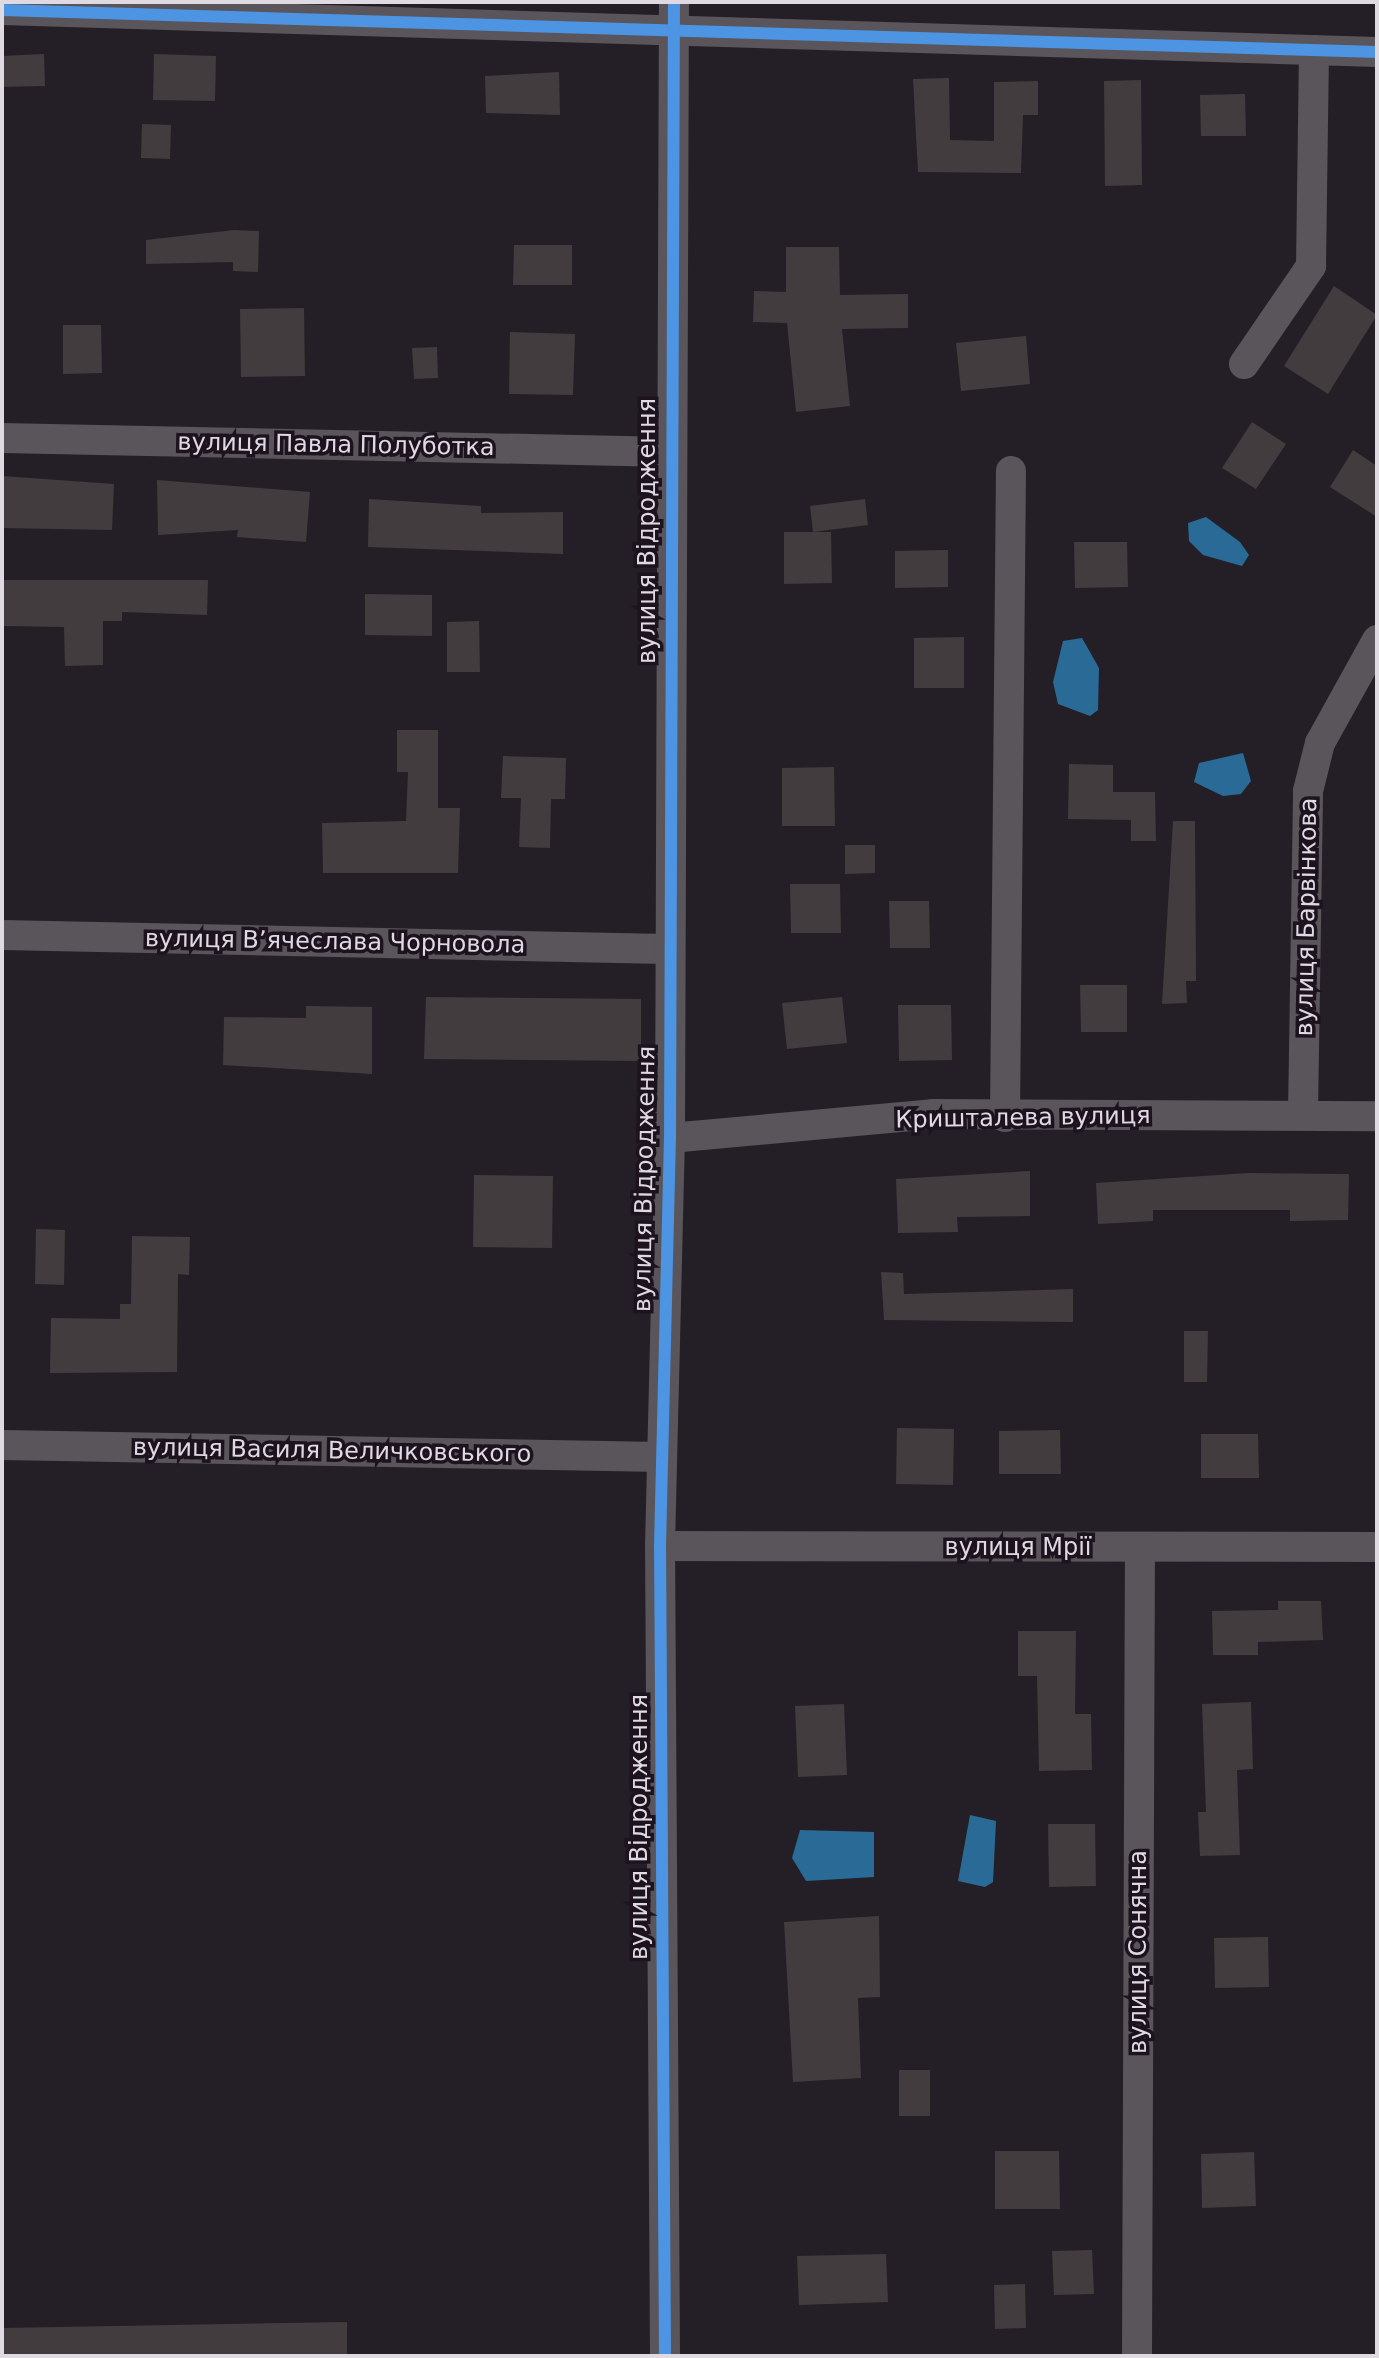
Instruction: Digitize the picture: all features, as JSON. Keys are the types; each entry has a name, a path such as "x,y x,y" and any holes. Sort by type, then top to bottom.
{"street":[{"path":"2,10 674,14 1377,52"},
{"name":"вулиця Відродження","path":"665,2356 660,1546 670,1138 667,949 674,14"},
{"path":"1244,364 1311,266 1314,50"},
{"name":"вулиця Павла Полуботка","path":"2,438 670,452"},
{"path":"1005,1117 1011,471"},
{"name":"вулиця Барвінкова","path":"1303,1114 1308,791 1320,743 1377,640"},
{"name":"вулиця Вʼячеслава Чорновола","path":"2,935 667,949"},
{"name":"Кришталева вулиця","path":"670,1138 933,1114 1005,1117 1377,1116"},
{"name":"вулиця Василя Величковського","path":"2,1445 662,1457"},
{"name":"вулиця Мрії","path":"660,1546 1377,1547"},
{"name":"вулиця Сонячна","path":"1137,2356 1140,1549"}],"water":[{"path":"1206,517 1240,542 1249,555 1242,566 1203,555 1189,541 1188,523"},
{"path":"1082,638 1099,668 1098,710 1090,716 1058,704 1053,682 1063,641"},
{"path":"1243,753 1251,781 1241,794 1223,796 1194,782 1199,763"},
{"path":"970,1815 996,1821 993,1882 985,1887 958,1881"},
{"path":"800,1830 874,1832 874,1877 806,1881 792,1858"}],"building":[{"path":"44,54 45,86 2,87 2,56"},
{"path":"154,54 216,56 215,101 153,100"},
{"path":"559,72 560,115 486,113 485,76"},
{"path":"949,78 950,140 994,141 994,82 1038,81 1038,115 1023,115 1021,173 918,172 913,79"},
{"path":"1141,80 1142,185 1105,186 1104,81"},
{"path":"1245,94 1246,136 1201,136 1200,95"},
{"path":"142,124 171,125 170,159 141,158"},
{"path":"234,230 259,231 258,272 233,271 233,262 146,264 146,240"},
{"path":"514,245 572,245 572,285 513,285"},
{"path":"786,247 839,247 840,295 908,294 908,328 842,329 850,406 796,412 787,323 753,322 754,291 786,292"},
{"path":"1334,286 1377,315 1328,394 1284,366"},
{"path":"304,308 305,376 241,377 240,309"},
{"path":"63,325 101,325 102,373 63,374"},
{"path":"510,332 575,334 573,395 509,394"},
{"path":"1026,336 1030,384 961,391 956,343"},
{"path":"437,347 438,378 414,379 412,348"},
{"path":"1252,422 1286,444 1256,489 1222,468"},
{"path":"1353,450 1377,466 1377,517 1330,487"},
{"path":"2,476 114,484 112,530 2,528"},
{"path":"157,480 310,492 306,542 237,537 238,530 158,535"},
{"path":"369,499 481,506 481,513 563,512 563,554 368,547"},
{"path":"865,499 868,525 813,532 810,506"},
{"path":"784,532 831,532 832,583 784,584"},
{"path":"1074,542 1127,542 1128,587 1075,588"},
{"path":"948,550 948,587 895,588 895,551"},
{"path":"2,580 208,580 207,615 122,612 122,621 103,621 103,665 65,666 64,627 2,626"},
{"path":"365,594 432,595 432,636 365,635"},
{"path":"479,621 480,672 447,672 447,622"},
{"path":"964,637 964,688 914,688 914,638"},
{"path":"397,730 438,730 438,808 460,808 458,873 323,873 322,823 406,821 408,772 397,772"},
{"path":"503,756 566,758 565,799 551,799 550,848 519,847 521,798 501,798"},
{"path":"1069,764 1113,765 1113,792 1155,792 1156,841 1131,841 1131,820 1068,819"},
{"path":"834,767 835,826 782,826 782,768"},
{"path":"1173,821 1195,821 1196,981 1186,981 1187,1003 1162,1004"},
{"path":"845,845 875,845 875,873 845,874"},
{"path":"790,884 840,884 841,933 791,933"},
{"path":"889,901 929,901 930,948 890,948"},
{"path":"1080,985 1127,985 1127,1032 1081,1032"},
{"path":"426,997 641,999 641,1061 424,1059"},
{"path":"842,997 847,1043 787,1049 782,1003"},
{"path":"898,1005 951,1005 952,1060 899,1061"},
{"path":"306,1006 372,1007 372,1074 223,1065 224,1017 306,1018"},
{"path":"1030,1171 1030,1216 957,1217 958,1232 898,1233 896,1179"},
{"path":"1249,1173 1349,1174 1348,1220 1290,1221 1290,1210 1153,1210 1153,1221 1098,1224 1096,1183"},
{"path":"474,1175 553,1176 552,1248 473,1247"},
{"path":"36,1229 65,1230 64,1285 35,1284"},
{"path":"132,1236 190,1237 189,1275 178,1274 177,1372 50,1373 51,1318 120,1319 120,1304 131,1304"},
{"path":"881,1272 903,1273 904,1294 1073,1289 1073,1322 884,1320"},
{"path":"1184,1331 1208,1331 1207,1382 1184,1382"},
{"path":"897,1428 954,1429 953,1485 896,1484"},
{"path":"1060,1430 1061,1474 999,1474 999,1431"},
{"path":"1201,1434 1258,1434 1259,1478 1201,1478"},
{"path":"1278,1601 1321,1601 1323,1640 1258,1642 1258,1655 1213,1655 1212,1611 1278,1610"},
{"path":"1018,1631 1076,1631 1075,1714 1091,1714 1092,1770 1039,1771 1037,1676 1018,1676"},
{"path":"1251,1702 1253,1769 1237,1770 1240,1855 1200,1856 1198,1812 1206,1812 1202,1704"},
{"path":"844,1704 847,1775 798,1777 795,1706"},
{"path":"1048,1824 1095,1824 1096,1886 1049,1887"},
{"path":"879,1916 880,1997 858,1998 861,2078 793,2082 784,1922"},
{"path":"1268,1937 1269,1987 1215,1988 1214,1938"},
{"path":"899,2070 930,2070 930,2116 899,2116"},
{"path":"995,2151 1059,2151 1060,2209 995,2209"},
{"path":"1254,2152 1256,2206 1202,2208 1201,2154"},
{"path":"1092,2250 1094,2294 1054,2295 1052,2251"},
{"path":"886,2254 888,2302 799,2305 797,2256"},
{"path":"1025,2284 1026,2328 995,2329 994,2285"},
{"path":"347,2322 347,2356 2,2356 2,2328"}],"cycle path":[{"path":"665,2356 660,1546 670,1138 674,2"},
{"path":"2,10 1377,52"}]}
